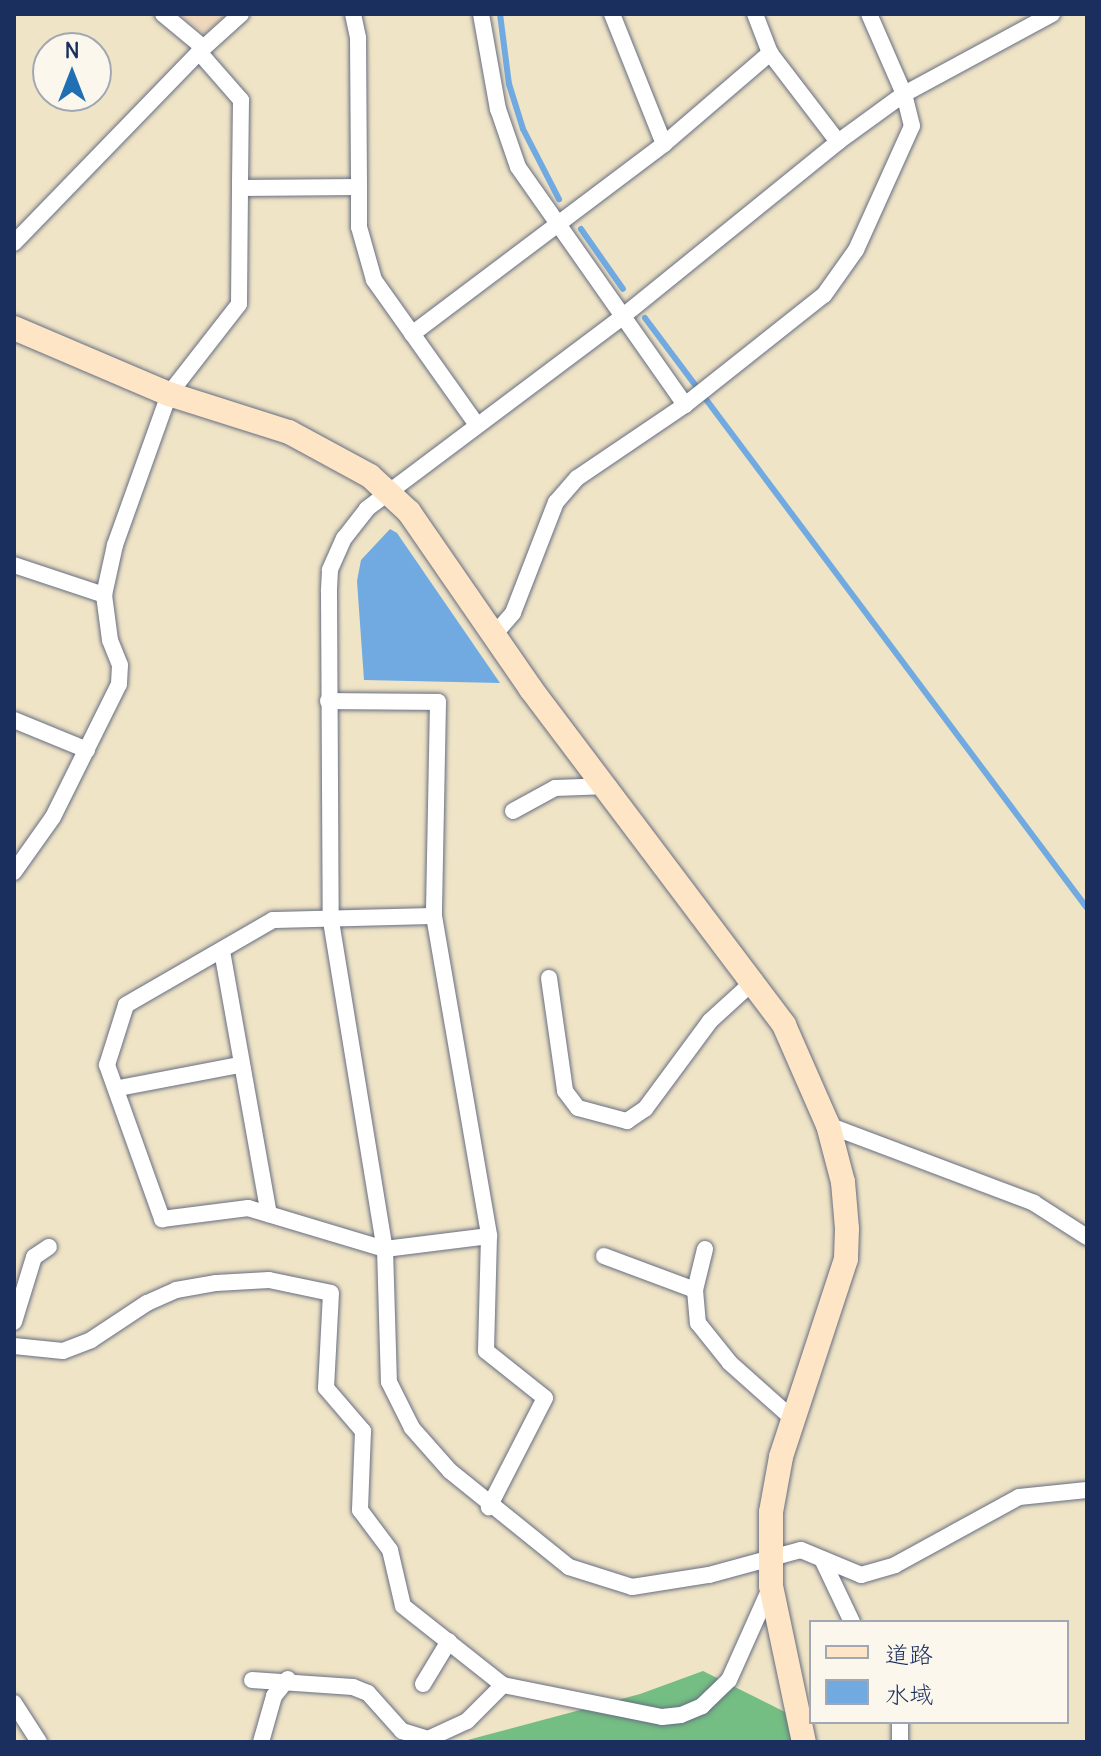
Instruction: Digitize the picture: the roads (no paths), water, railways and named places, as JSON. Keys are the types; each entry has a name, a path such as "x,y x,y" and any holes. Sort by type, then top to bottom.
{"street":[{"path":"14,872 53,817 120,676 104,595 115,545 169,394 239,304 241,100 202,50 163,14"},
{"path":"14,243 241,14"},
{"path":"353,14 358,38 359,227 374,280 477,425"},
{"path":"481,14 498,109 518,167 621,318 688,403"},
{"path":"612,14 664,144"},
{"path":"755,14 770,53 838,142"},
{"path":"494,635 513,613 556,502 577,478 688,403 824,295 856,250 912,126 904,94 869,14"},
{"path":"1052,14 904,94 838,142 621,318 389,493 344,538 330,570 331,921 385,1249 389,1382 412,1428 489,1507 569,1567 632,1587 709,1575 801,1550 861,1575 895,1565 1019,1497 1087,1490"},
{"path":"412,334 664,144 770,53"},
{"path":"240,188 359,187"},
{"path":"14,328 169,394 289,432 370,476 389,493 409,512 494,635 755,980 784,1025 828,1125 843,1182 846,1259 781,1457 770,1557 771,1586 804,1742"},
{"path":"14,565 104,595"},
{"path":"328,701 438,702 434,916 489,1236 486,1351 545,1398 489,1507"},
{"path":"14,720 87,750"},
{"path":"513,811 555,788 609,786"},
{"path":"434,916 331,921 273,920 126,1005 107,1065 119,1088 162,1219 248,1208 385,1249 489,1236"},
{"path":"222,951 269,1214"},
{"path":"549,978 565,1091 578,1108 627,1121 645,1109 710,1021 755,980"},
{"path":"119,1088 240,1065"},
{"path":"828,1125 1034,1203 1087,1237"},
{"path":"14,1322 34,1257 49,1247"},
{"path":"705,1249 695,1290 698,1323 711,1342 795,1421"},
{"path":"604,1256 695,1290"},
{"path":"14,1346 63,1351 176,1290 216,1283 269,1280 331,1293 326,1388 363,1431 360,1510 390,1550 403,1606 503,1685 662,1717 681,1715 702,1706 729,1680 771,1586"},
{"path":"822,1559 851,1620"},
{"path":"423,1684 449,1641"},
{"path":"252,1680 288,1679 368,1693 402,1731 428,1739 467,1721 503,1685"},
{"path":"261,1742 274,1696 288,1679"},
{"path":"14,1703 39,1742"}],"water":[{"path":"390,529 397,533 500,683 364,680 357,581 361,560"}],"waterway":[{"path":"500,14 509,84 523,129 559,199"},
{"path":"581,229 623,289"},
{"path":"645,318 1087,908"}]}
